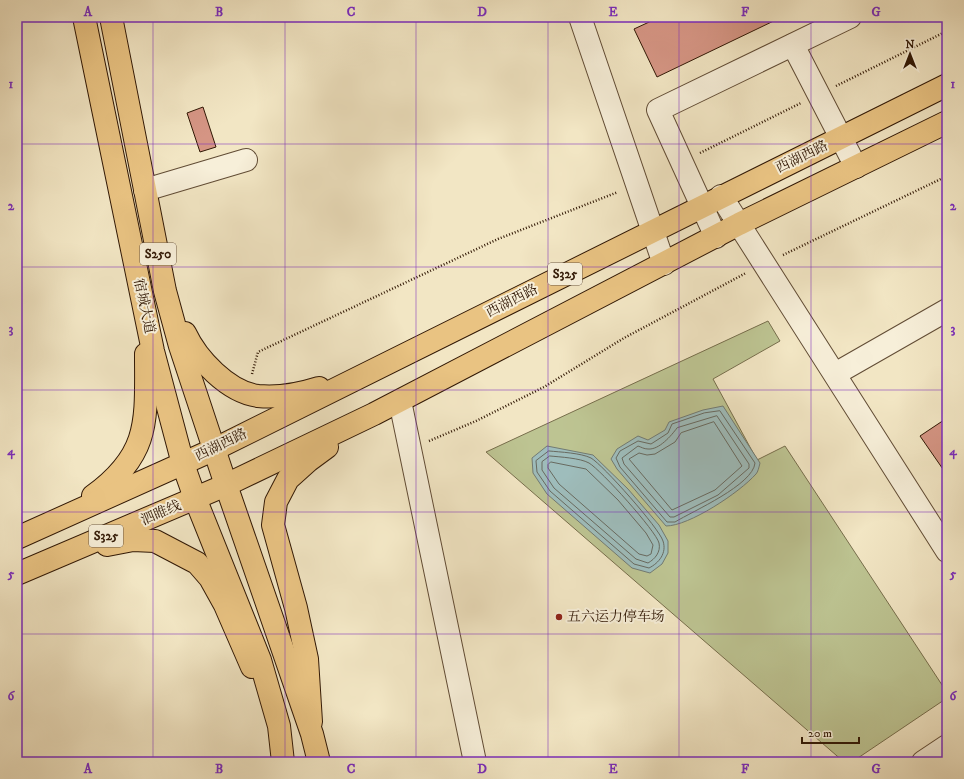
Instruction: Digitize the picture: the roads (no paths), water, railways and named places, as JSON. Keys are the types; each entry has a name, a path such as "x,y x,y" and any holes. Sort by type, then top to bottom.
{"main road":[{"name":"宿城大道","path":"84,17 153,351 183,464 195,498 260,660 279,726"},
{"name":"宿城大道","path":"111,17 165,291 180,346 226,485 312,734"},
{"name":"西湖西路","path":"183,464 947,85"},
{"name":"S325","path":"195,498 226,485 400,401 739,224 947,122"},
{"path":"165,291 189,343 208,368 235,387 246,392 257,396 282,396 315,390 357,378"},
{"path":"64,518 111,483 124,468 139,444 145,421 146,379 146,349 141,295"},
{"path":"319,762 312,734 307,659 296,608 273,525 276,502 288,479 298,470 374,414"},
{"name":"S325","path":"17,538 183,464"},
{"name":"泗睢线","path":"17,574 195,498"},
{"path":"63,554 133,540 155,541 197,563 210,578 224,605 279,726 283,762"}],"street":[{"path":"580,17 664,264"},
{"path":"716,236 658,110 850,17"},
{"path":"793,45 856,167"},
{"path":"145,190 246,160"},
{"path":"722,196 947,551"},
{"path":"835,374 947,310"},
{"path":"400,401 475,762"},
{"path":"923,762 947,746"}],"water":[{"path":"723,406 760,463 757,472 738,490 700,515 676,525 666,526 617,469 611,459 617,449 638,436 648,440 665,430 669,422 703,410"},
{"path":"547,446 593,455 628,489 659,525 668,541 668,553 662,564 650,573 632,568 547,494 533,473 532,458"}],"place":[{"name":"五六运力停车场","path":"559,617"}]}
